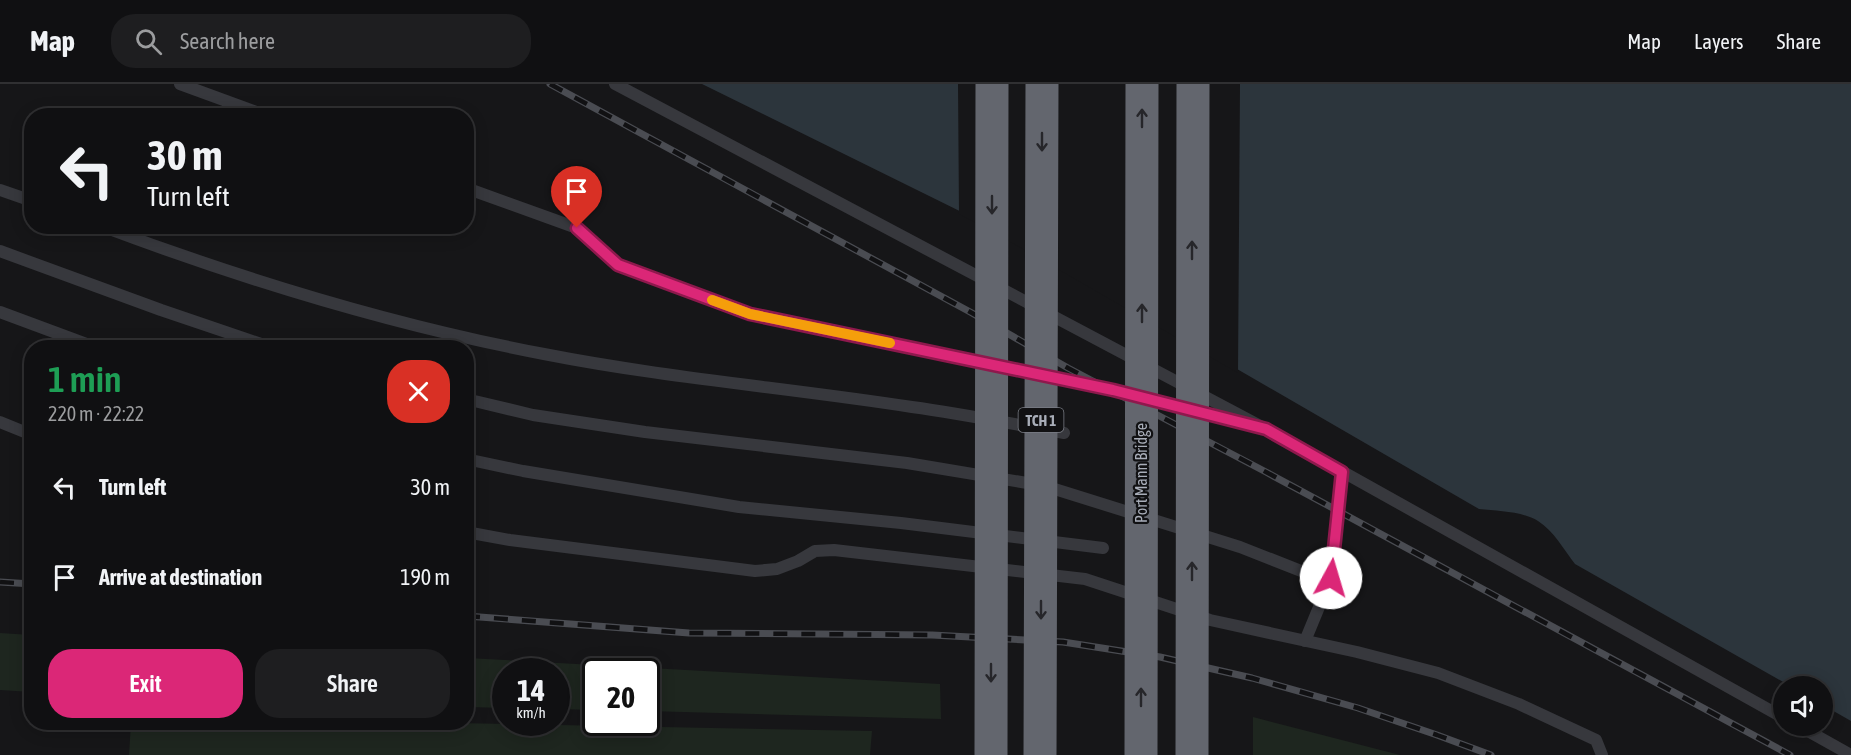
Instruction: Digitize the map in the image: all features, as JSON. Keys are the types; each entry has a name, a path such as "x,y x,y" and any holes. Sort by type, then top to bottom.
{"highway":[{"path":"991,755 992,84"},
{"name":"TCH 1","path":"1040,755 1042,84"},
{"name":"Port Mann Bridge","path":"1141,755 1142,84"},
{"path":"1192,84 1192,755"}],"lane":[{"path":"180,84 245,108"},
{"path":"615,84 1266,429 1773,711"},
{"path":"0,190 24,198"},
{"path":"474,191 577,228 618,265 750,314 1113,390 1266,429"},
{"path":"121,234 273,286 343,307 449,334 545,354 654,372 913,406 1064,433"},
{"path":"0,250 249,340"},
{"path":"0,312 75,340"},
{"path":"474,401 533,415 645,432 907,463 1045,486 1240,548 1329,582"},
{"path":"0,423 24,432"},
{"path":"474,461 534,473 739,507 1103,548"},
{"path":"1305,640 1331,578 1342,472"},
{"path":"474,533 755,571 777,569 815,551 834,550 1085,579 1210,620 1357,652 1438,673 1519,704 1596,740 1602,755"},
{"path":"1817,736 1851,755"}],"shaded area":[{"path":"702,84 1851,84 1851,721 1833,711 1833,676 1773,676 1575,564 1554,535 1538,521 1517,513 1479,509 992,227"},
{"path":"0,633 24,635 24,692 0,690"},
{"path":"474,658 492,659 492,708 474,707"},
{"path":"570,664 582,664 582,710 570,709"},
{"path":"660,669 940,684 941,719 660,711"},
{"path":"1253,717 1400,755 1253,755"},
{"path":"474,723 492,724 492,736 570,736 570,725 582,725 582,736 660,736 660,727 872,731 870,755 129,755 131,730 474,730"}],"pier":[{"path":"958,84 1240,84 1238,373 959,214"}],"railway":[{"path":"550,84 972,313 1068,368 1266,472 1790,755"},
{"path":"0,582 24,584"},
{"path":"474,617 689,633 932,635 1063,642 1160,657 1252,678 1358,708 1491,755"}],"slow traffic":[{"path":"712,300 750,314 890,343"}],"route":[{"path":"577,228 618,265 750,314 1113,390 1266,429 1342,472 1331,578"}]}
